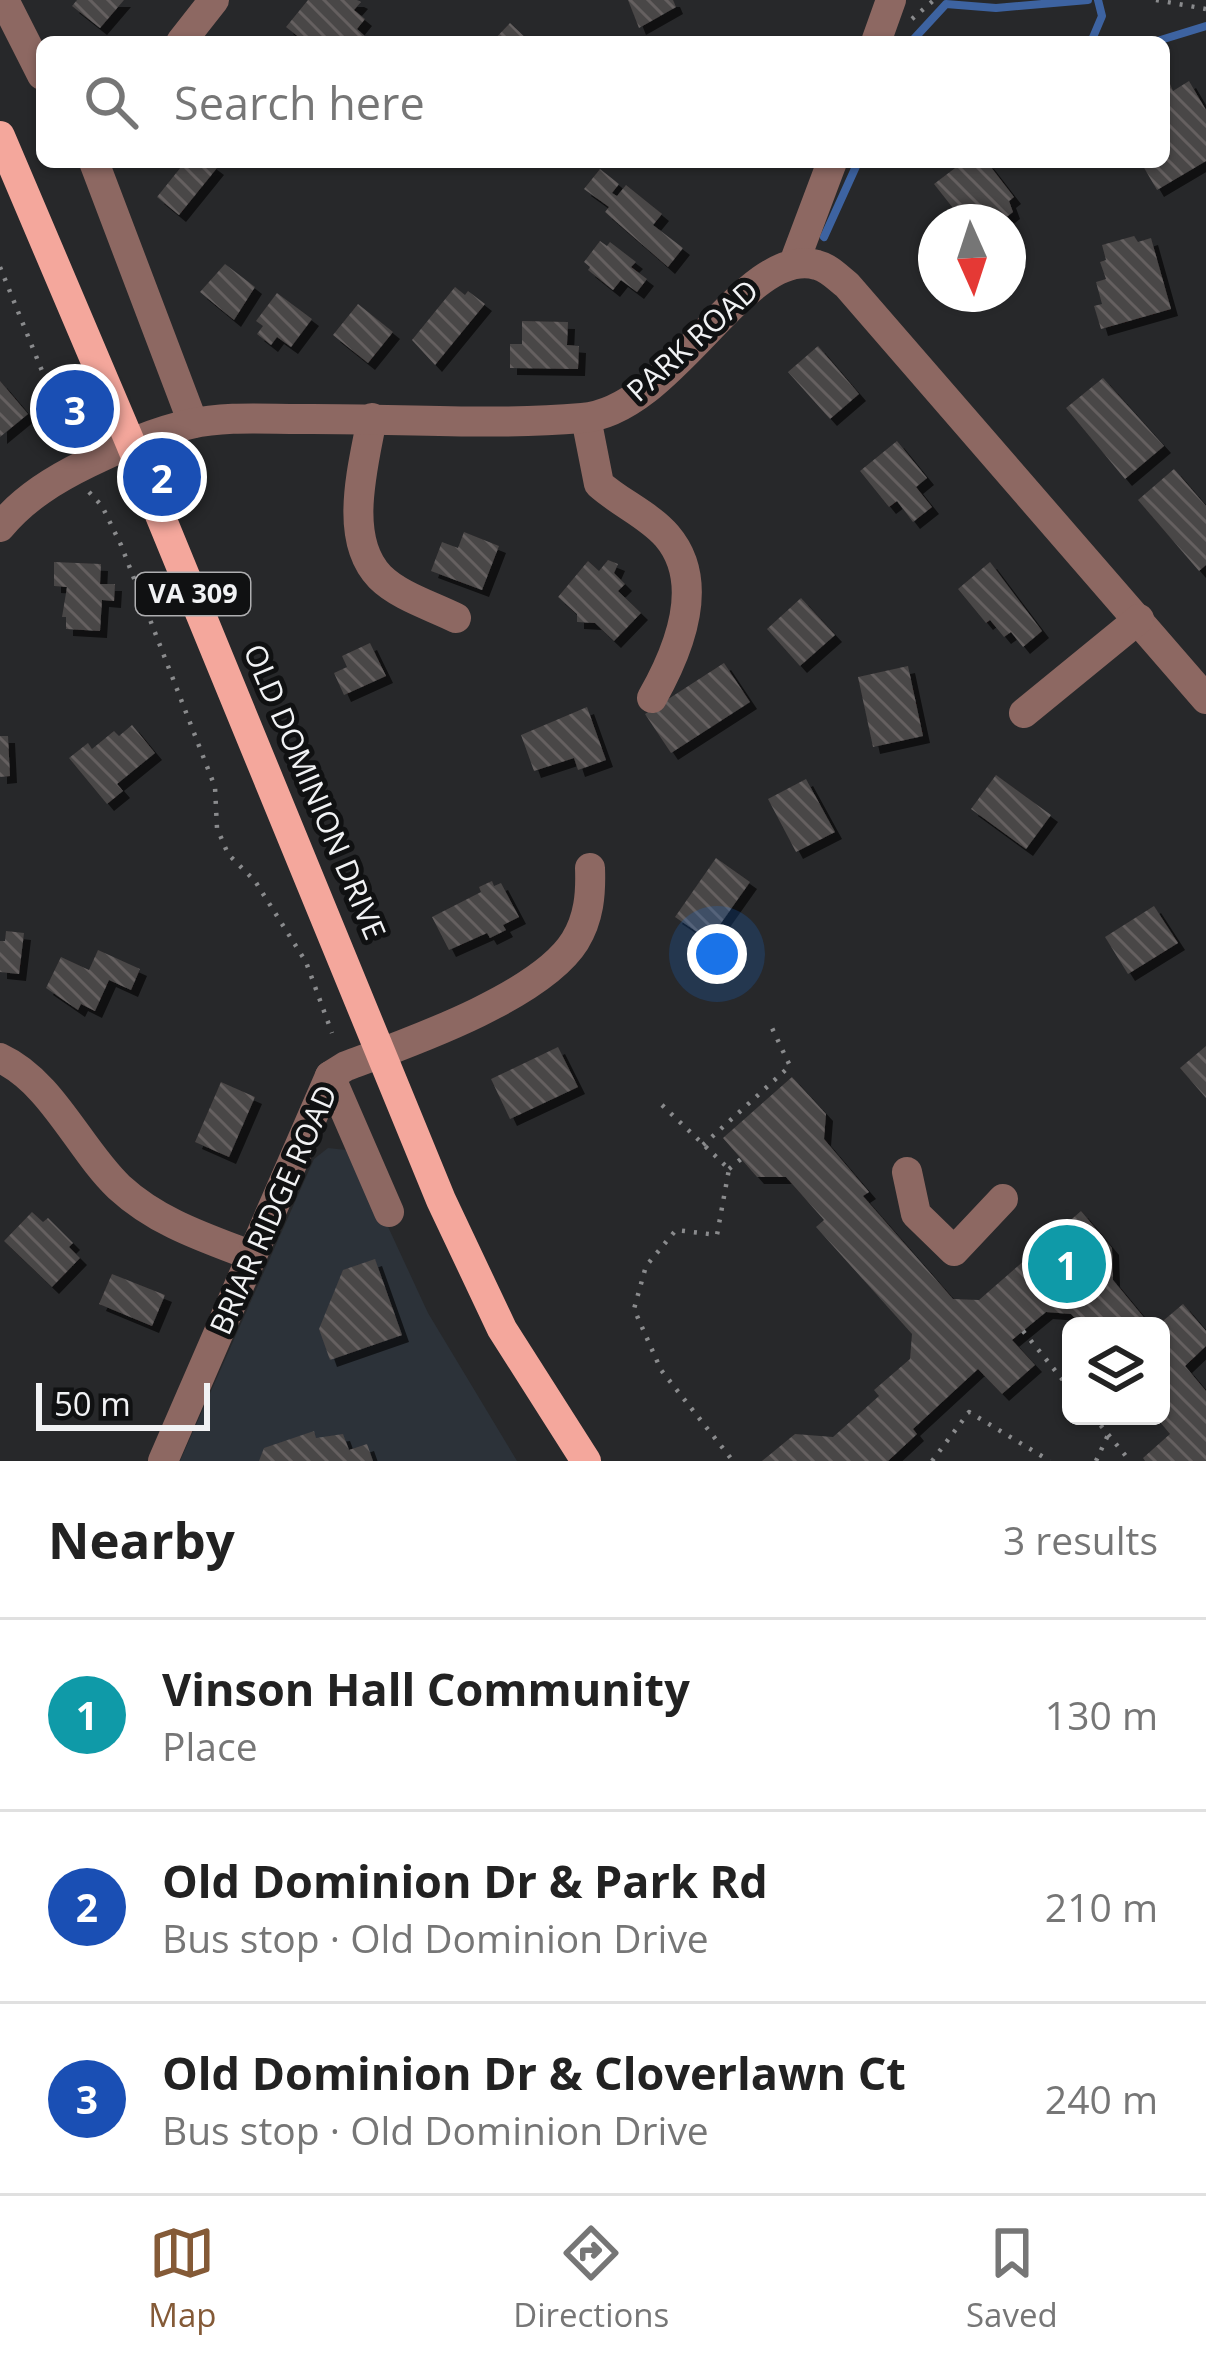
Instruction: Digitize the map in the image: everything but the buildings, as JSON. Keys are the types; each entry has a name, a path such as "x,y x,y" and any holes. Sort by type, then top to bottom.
{"main road":[{"name":"OLD DOMINION DRIVE","path":"0,136 428,1168 502,1329 586,1461"}],"street":[{"path":"4,0 36,63"},
{"path":"187,36 214,0"},
{"path":"878,36 891,0"},
{"path":"96,168 193,423"},
{"path":"794,263 830,168"},
{"name":"PARK ROAD","path":"0,526 45,485 130,442 193,423 586,418 630,403 690,352 750,286 772,270 794,263 819,265 847,285 1206,699"},
{"path":"372,418 359,497 360,534 371,564 399,590 456,617"},
{"path":"586,418 598,484 667,536 686,581 677,647 652,698"},
{"path":"1024,713 1139,619"},
{"name":"BRIAR RIDGE ROAD","path":"163,1461 330,1076 495,1003 560,960 586,919 590,868"},
{"path":"0,1058 27,1075 117,1185 144,1208 250,1255"},
{"path":"330,1076 389,1212"},
{"path":"907,1172 916,1214 954,1251 1003,1199"}],"path":[{"path":"1156,0 1203,6"},
{"path":"0,267 72,445"},
{"path":"86,488 102,506 121,545 208,768 215,787 217,828 228,854 255,881 306,962 332,1033"},
{"path":"703,1144 790,1066 772,1028"},
{"path":"662,1105 729,1169"},
{"path":"733,1461 661,1370 634,1309 646,1266 676,1230 717,1235 729,1169 741,1159"},
{"path":"1023,1331 1062,1379"},
{"path":"932,1461 969,1412 1050,1461"},
{"path":"1100,1425 1129,1461"},
{"path":"1096,1461 1108,1435"}],"shaded area":[{"path":"328,1148 346,1150 357,1160 428,1313 517,1461 180,1461 314,1159"}],"waterway":[{"path":"917,36 946,4 996,8 1088,0"},
{"path":"1094,36 1102,16 1098,0"},
{"path":"1170,37 1206,26"},
{"path":"824,237 855,168"}],"place":[{"name":"Old Dominion Dr & Cloverlawn Ct","path":"75,409"},
{"name":"Old Dominion Dr & Park Rd","path":"162,477"},
{"name":"Vinson Hall Community","path":"1067,1264"}]}
